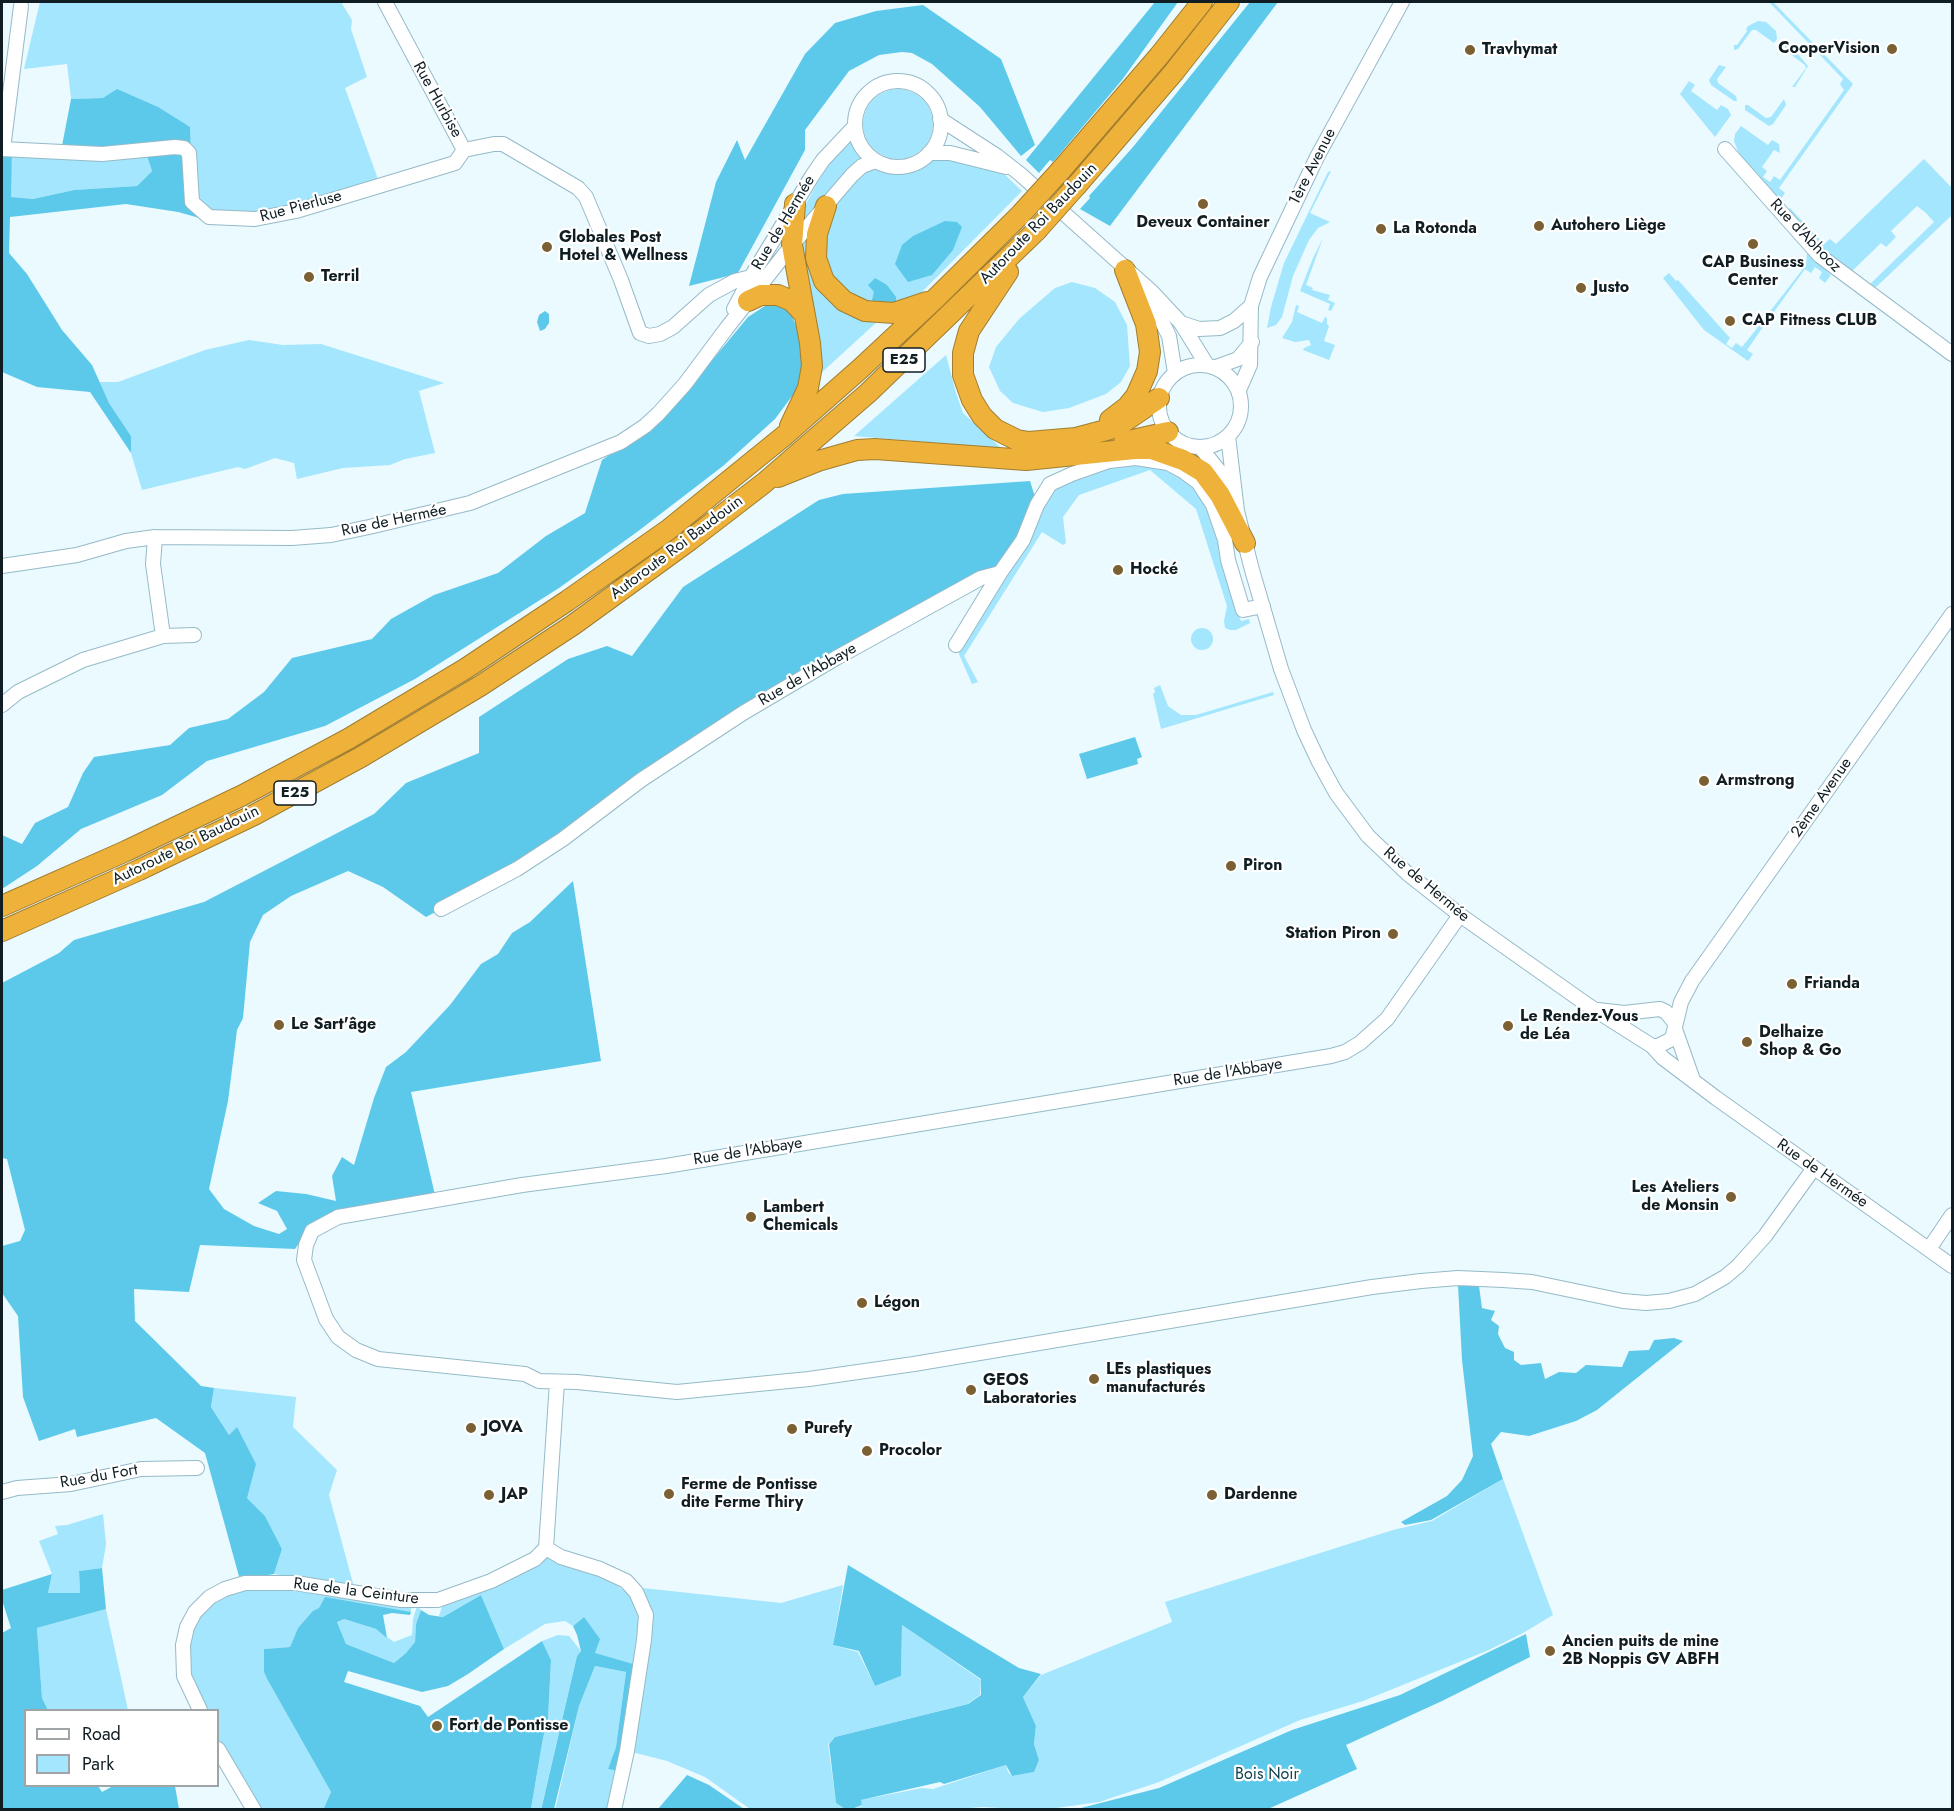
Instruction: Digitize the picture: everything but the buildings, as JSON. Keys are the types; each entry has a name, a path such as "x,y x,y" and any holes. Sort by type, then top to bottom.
{"highway":[{"name":"Autoroute Roi Baudouin","path":"2,906 243,795 348,739 465,669 668,530 784,436 935,299 1061,170 1202,2"},
{"name":"Autoroute Roi Baudouin","path":"2,931 233,825 361,757 480,686 573,625 690,540 764,483 868,393 1037,230 1174,72 1229,2"},
{"path":"784,436 804,398 811,377 811,353 792,245 795,204"},
{"path":"826,206 817,234 816,258 824,281 844,302 865,311 894,313 935,299"},
{"path":"1037,230 969,331 964,345 963,375 976,408 988,423 1004,435 1029,442 1076,438 1121,424 1159,398"},
{"path":"1076,438 1103,424 1127,407 1136,396 1147,371 1150,341 1146,324 1125,270"},
{"path":"743,301 761,295 778,295 792,301 805,315"},
{"path":"1069,456 1090,448 1168,432"},
{"path":"764,483 818,461 857,450 875,449 1026,460 1152,449 1183,460 1203,472 1221,495 1245,543"}],"street":[{"name":"Rue Hurbise","path":"385,2 464,150 503,144 578,188 586,197 621,280 640,333 648,336 660,334 674,327 717,289 751,277"},
{"name":"1ère Avenue","path":"1239,390 1250,365 1251,306 1260,277 1307,178 1402,2"},
{"path":"2,149 7,65 21,6"},
{"name":"Rue de Hermée","path":"743,301 751,277 823,160 855,126 857,110 866,96 879,86 894,81 911,83 925,91 936,104 940,119 1014,169 1163,303 1181,323 1212,366 1226,373 1239,390"},
{"path":"855,126 861,146 876,161 898,167 910,165 929,153 940,132 940,119"},
{"name":"Rue Pierluse","path":"2,149 102,154 184,148 189,153 192,202 209,217 255,219 296,211 455,163 464,150"},
{"name":"Rue d'Abhooz","path":"1725,149 1820,256 1953,354"},
{"name":"Rue de Hermée","path":"929,153 950,153 1014,169"},
{"name":"Rue de Hermée","path":"2,566 77,555 126,541 155,537 234,538 331,535 444,511 470,503 621,442 645,426 685,384 726,329 743,301 857,170 876,161"},
{"name":"Rue de Hermée","path":"1125,270 1164,325 1172,351 1175,373"},
{"path":"717,289 743,301"},
{"path":"1181,323 1199,329 1220,328 1234,321 1251,306"},
{"path":"1168,432 1160,416 1159,398 1162,389 1175,373 1196,364 1212,366 1238,359 1252,342"},
{"path":"1200,447 1216,444 1228,436 1237,425 1241,402 1239,390"},
{"name":"Rue de Hermée","path":"1168,432 1182,443 1200,447 1220,472 1237,511"},
{"name":"Rue de Hermée","path":"1228,436 1237,511 1281,669 1304,730 1336,793 1368,836 1408,874 1460,915 1589,1006 1646,1042 1693,1080 1953,1266"},
{"path":"956,645 1023,540 1037,505 1050,484 1108,461 1136,458 1154,460 1183,471 1198,482 1215,511 1243,610 1263,606"},
{"path":"155,537 153,564 163,636"},
{"name":"Rue de l'Abbaye","path":"441,909 517,869 554,845 641,780 743,713 836,658 981,578 1000,573"},
{"name":"2ème Avenue","path":"1675,1026 1681,1002 1692,981 1953,614"},
{"path":"2,705 18,692 83,660 163,636 195,635"},
{"name":"Rue de l'Abbaye","path":"1460,915 1387,1019 1360,1044 1331,1056 666,1166 522,1185 338,1216 312,1231 306,1245 304,1260 326,1319 338,1337 356,1350 378,1359 525,1374 539,1381 677,1392 809,1379 1421,1281 1458,1278 1532,1282 1623,1301 1646,1303 1669,1300 1695,1294 1725,1277 1738,1266 1765,1236 1814,1167"},
{"name":"2ème Avenue","path":"1660,1009 1692,981"},
{"path":"1660,1009 1666,1012 1675,1026 1693,1080"},
{"name":"Rue de Hermée","path":"1598,1010 1624,1013 1660,1009"},
{"path":"1645,1011 1638,1025 1646,1042 1664,1044 1673,1035 1675,1026"},
{"path":"1929,1249 1953,1215"},
{"path":"557,1382 546,1548 561,1557 600,1569 626,1581 636,1592 646,1615 627,1751 614,1809"},
{"name":"Rue du Fort","path":"2,1492 17,1488 71,1484 141,1468 197,1468"},
{"name":"Rue de la Ceinture","path":"200,1709 184,1677 183,1645 187,1627 195,1612 210,1597 225,1589 245,1583 296,1583 401,1600 438,1600 491,1581 535,1559 546,1548"},
{"path":"219,1751 254,1809"}],"green space":[{"path":"40,2 341,2 352,20 351,29 367,77 345,88 379,182 296,211 209,217 103,98 71,99 67,64 24,69"},
{"path":"1769,2 1773,2 1853,84 1779,188 1785,193 1779,202 1740,156 1734,141 1735,134 1741,126 1768,145 1772,140 1779,144 1780,153 1774,150 1762,167 1767,171 1763,177 1770,182 1774,176 1780,180 1844,90 1840,84 1843,79"},
{"path":"1758,21 1766,22 1776,31 1777,39 1774,43 1756,30 1752,30 1738,49 1734,50 1734,45 1737,45 1748,26"},
{"path":"1790,45 1808,66 1795,87 1792,87 1806,68 1786,51 1785,46"},
{"path":"1719,65 1726,67 1717,79 1718,83 1736,96 1737,101 1711,85 1709,80"},
{"path":"1689,81 1695,85 1691,91 1717,110 1721,105 1728,109 1731,115 1715,137 1680,94"},
{"path":"891,89 905,89 918,95 927,104 933,117 931,137 923,149 905,159 891,159 878,153 869,144 863,131 863,117 869,104 878,95"},
{"path":"1784,99 1786,105 1773,124 1769,126 1745,110 1745,105 1748,105 1766,118 1771,117"},
{"path":"851,138 857,151 865,159 799,228 802,211 819,180 835,154"},
{"path":"12,149 145,150 152,171 137,186 74,190 33,199 10,197"},
{"path":"944,156 1001,171 1022,191 915,299 896,308 860,304 824,267 823,230 831,210 852,181 864,172 876,169 904,174 932,159"},
{"path":"1924,159 1952,188 1952,215 1873,290 1867,287 1934,222 1926,213 1917,206 1891,231 1896,237 1886,247 1881,243 1849,274 1787,213 1790,208 1824,244 1830,239 1836,244"},
{"path":"1331,171 1310,213 1330,222 1318,228 1309,240 1293,276 1282,317 1276,325 1267,328 1284,263 1328,172"},
{"path":"811,229 810,258 879,320 819,375 796,248"},
{"path":"1323,238 1306,285 1313,288 1312,290 1330,295 1328,300 1335,303 1331,311 1328,310 1330,304 1300,291"},
{"path":"1807,253 1831,275 1825,283 1819,278 1822,272 1815,267 1811,273 1805,269 1771,316 1768,314 1806,265"},
{"path":"1669,273 1730,338 1726,344 1732,348 1736,343 1742,347 1762,322 1765,324 1747,350 1753,354 1748,361 1704,330 1663,278"},
{"path":"1072,282 1095,288 1115,302 1127,325 1130,366 1121,382 1106,394 1069,408 1043,412 1013,403 1000,391 989,367 996,347 1019,319 1055,288"},
{"path":"1296,305 1299,306 1297,312 1322,323 1325,317 1327,318 1329,326 1324,341 1335,345 1329,360 1303,350 1311,345 1309,340 1295,342 1282,338 1292,322"},
{"path":"249,340 283,345 321,344 444,383 419,391 435,453 405,459 390,465 343,468 297,479 294,463 275,458 245,469 238,467 142,490 131,453 131,436 109,403 99,382 118,382 205,350"},
{"path":"946,355 963,413 1001,448 854,436"},
{"path":"1148,464 1170,470 1187,480 1200,492 1210,508 1220,540 1220,555 1241,621 1249,619 1250,623 1236,630 1225,628 1227,606 1196,509 1150,470 1079,495 1063,517 1066,543 1063,545 1042,532 964,656 978,682 972,684 959,650 1048,496 1058,486 1098,468"},
{"path":"1202,628 1212,635 1213,639 1206,649 1202,650 1192,643 1191,639 1198,629"},
{"path":"1160,685 1168,706 1181,715 1196,715 1273,692 1274,695 1161,729 1153,694 1154,688"},
{"path":"214,1388 296,1397 293,1427 337,1470 329,1495 354,1587 274,1574 282,1549 265,1516 247,1498 237,1428 229,1435 211,1407"},
{"path":"1503,1479 1553,1615 1523,1633 1489,1650 1363,1701 1300,1720 1159,1782 1099,1802 1042,1810 982,1807 944,1810 853,1809 862,1806 861,1800 922,1788 933,1789 1006,1765 1012,1776 1034,1772 1039,1760 1034,1744 1036,1726 1023,1697 1041,1675 1172,1622 1165,1602 1393,1530 1432,1521"},
{"path":"103,1514 106,1544 102,1568 79,1571 80,1593 48,1593 52,1574 39,1541 58,1534 55,1526 67,1525"},
{"path":"543,1558 609,1579 631,1596 640,1612 634,1666 594,1653 584,1617 573,1626 565,1621 545,1624 504,1649 481,1595 443,1617 439,1616 442,1607 478,1592"},
{"path":"843,1585 833,1645 858,1652 875,1686 901,1676 902,1625 981,1680 980,1695 967,1704 835,1737 828,1744 836,1803 845,1809 750,1809 705,1777 667,1761 632,1752 652,1623 643,1588 781,1603"},
{"path":"242,1586 290,1586 411,1607 411,1612 380,1608 319,1608 298,1628 290,1647 264,1649 264,1672 267,1679 331,1792 324,1808 326,1809 258,1809 219,1745 219,1709 202,1709 187,1666 192,1625 212,1599"},
{"path":"417,1606 421,1610 416,1624 415,1642 394,1663 346,1644 337,1622 344,1619 376,1629 394,1642 412,1635"},
{"path":"106,1609 128,1709 48,1709 42,1698 37,1628"},
{"path":"558,1635 569,1636 581,1651 577,1656 541,1809 531,1810 548,1719 551,1660 542,1641"},
{"path":"595,1666 626,1672 616,1747 608,1769 618,1771 611,1809 555,1810 579,1706"}],"shaded area":[{"path":"1155,2 1178,2 1122,80 1053,162 1050,160 1039,173 1026,160"},
{"path":"1250,2 1278,2 1110,226 1080,209 1133,147"},
{"path":"923,5 1001,59 1035,145 1021,156 980,107 932,64 912,53 879,55 849,71 805,130 805,150 739,271 736,274 689,286 716,182 737,140 745,160 805,54 835,23 876,11"},
{"path":"117,89 158,107 190,127 192,202 203,219 178,212 126,204 10,217 9,253 27,274 62,330 92,365 109,403 131,436 131,453 90,392 37,387 2,372 3,149 12,149 11,197 33,199 74,190 137,186 152,171 145,150 61,151 71,99 103,98"},
{"path":"945,221 957,222 962,227 953,250 932,275 908,282 895,264 902,245 913,236"},
{"path":"875,278 887,285 896,297 896,304 878,309 872,300 874,292 868,285"},
{"path":"771,302 789,309 804,344 801,384 775,419 723,466 637,532 559,588 415,679 325,726 207,761 162,795 81,829 37,866 2,889 2,835 22,844 35,823 68,807 83,773 94,757 170,745 189,728 228,719 264,692 292,658 372,639 391,619 434,595 498,573 546,536 585,513 602,460 654,424 705,369 748,317"},
{"path":"545,311 549,314 549,323 545,329 540,331 537,322 539,315"},
{"path":"1030,481 1036,500 1021,538 993,574 836,658 517,869 426,917 383,887 348,871 291,896 263,915 250,942 243,1018 237,1030 228,1101 209,1189 224,1209 254,1226 279,1234 287,1229 277,1211 258,1203 276,1191 306,1194 336,1201 332,1176 342,1157 354,1165 386,1067 406,1052 450,1005 481,964 498,954 512,933 530,922 573,881 601,1061 411,1092 435,1195 334,1212 320,1219 308,1230 295,1249 200,1245 189,1292 134,1289 135,1321 201,1386 214,1388 211,1407 229,1435 237,1427 256,1464 247,1498 265,1516 282,1549 274,1574 240,1580 205,1453 156,1418 77,1437 75,1429 39,1441 23,1397 18,1316 2,1293 2,1246 20,1241 25,1230 7,1159 2,1158 2,983 59,953 74,940 204,902 374,814 406,783 479,753 479,717 568,659 607,646 632,656 683,587 819,500 843,494"},
{"path":"1135,737 1142,757 1137,759 1138,764 1087,779 1079,754"},
{"path":"1458,1285 1479,1286 1482,1308 1495,1311 1491,1320 1499,1326 1498,1334 1505,1348 1514,1352 1514,1360 1521,1365 1541,1363 1545,1379 1559,1372 1576,1373 1586,1365 1622,1367 1629,1351 1649,1350 1654,1340 1674,1338 1683,1341 1597,1410 1576,1421 1529,1436 1501,1432 1491,1444 1503,1479 1431,1520 1405,1525 1401,1522 1447,1496 1462,1480 1473,1456 1462,1360"},
{"path":"848,1565 1019,1668 1041,1674 1023,1697 1036,1726 1034,1744 1039,1760 1034,1772 1012,1776 1006,1765 944,1784 940,1782 861,1800 862,1805 852,1809 845,1809 836,1803 829,1744 835,1737 968,1704 981,1695 981,1679 902,1625 901,1676 875,1686 859,1651 833,1645"},
{"path":"102,1568 106,1609 37,1628 42,1698 48,1709 24,1709 24,1787 99,1787 102,1792 111,1787 175,1787 179,1809 2,1809 2,1633 11,1628 2,1600 2,1590 52,1574 48,1593 80,1593 79,1571"},
{"path":"481,1595 504,1649 468,1674 448,1686 422,1692 348,1671 344,1682 420,1706 428,1717 542,1641 551,1660 548,1719 531,1809 324,1808 331,1792 267,1679 264,1672 264,1649 290,1647 298,1628 313,1611 319,1608 325,1597 411,1612 410,1615 392,1613 383,1615 387,1638 376,1629 344,1619 337,1622 346,1644 394,1663 415,1642 416,1624 421,1610 429,1615 443,1617"},
{"path":"584,1617 600,1639 595,1653 634,1666 618,1771 608,1769 616,1747 626,1672 595,1666 579,1706 554,1809 541,1810 577,1656 581,1651 573,1626"},
{"name":"Bois Noir","path":"1526,1634 1530,1657 1346,1745 1357,1769 1268,1809 1058,1809 1081,1808 1159,1788 1292,1730 1400,1695"},
{"path":"687,1775 709,1785 744,1809 658,1809"}],"place":[{"name":"CooperVision","path":"1892,49"},
{"name":"Travhymat","path":"1470,50"},
{"name":"Deveux Container","path":"1203,204"},
{"name":"Autohero Liège","path":"1539,226"},
{"name":"La Rotonda","path":"1381,229"},
{"name":"CAP Business Center","path":"1753,244"},
{"name":"Globales Post Hotel & Wellness","path":"547,247"},
{"name":"Terril","path":"309,277"},
{"name":"Justo","path":"1581,288"},
{"name":"CAP Fitness CLUB","path":"1730,321"},
{"name":"Hocké","path":"1118,570"},
{"name":"Armstrong","path":"1704,781"},
{"name":"Piron","path":"1231,866"},
{"name":"Station Piron","path":"1393,934"},
{"name":"Frianda","path":"1792,984"},
{"name":"Le Sart'âge","path":"279,1025"},
{"name":"Le Rendez-Vous de Léa","path":"1508,1026"},
{"name":"Delhaize Shop & Go","path":"1747,1042"},
{"name":"Les Ateliers de Monsin","path":"1731,1197"},
{"name":"Lambert Chemicals","path":"751,1217"},
{"name":"Légon","path":"862,1303"},
{"name":"LEs plastiques manufacturés","path":"1094,1379"},
{"name":"GEOS Laboratories","path":"971,1390"},
{"name":"JOVA","path":"471,1428"},
{"name":"Purefy","path":"792,1429"},
{"name":"Procolor","path":"867,1451"},
{"name":"Ferme de Pontisse dite Ferme Thiry","path":"669,1494"},
{"name":"JAP","path":"489,1495"},
{"name":"Dardenne","path":"1212,1495"},
{"name":"Ancien puits de mine 2B Noppis GV ABFH","path":"1550,1651"},
{"name":"Fort de Pontisse","path":"437,1726"}]}
